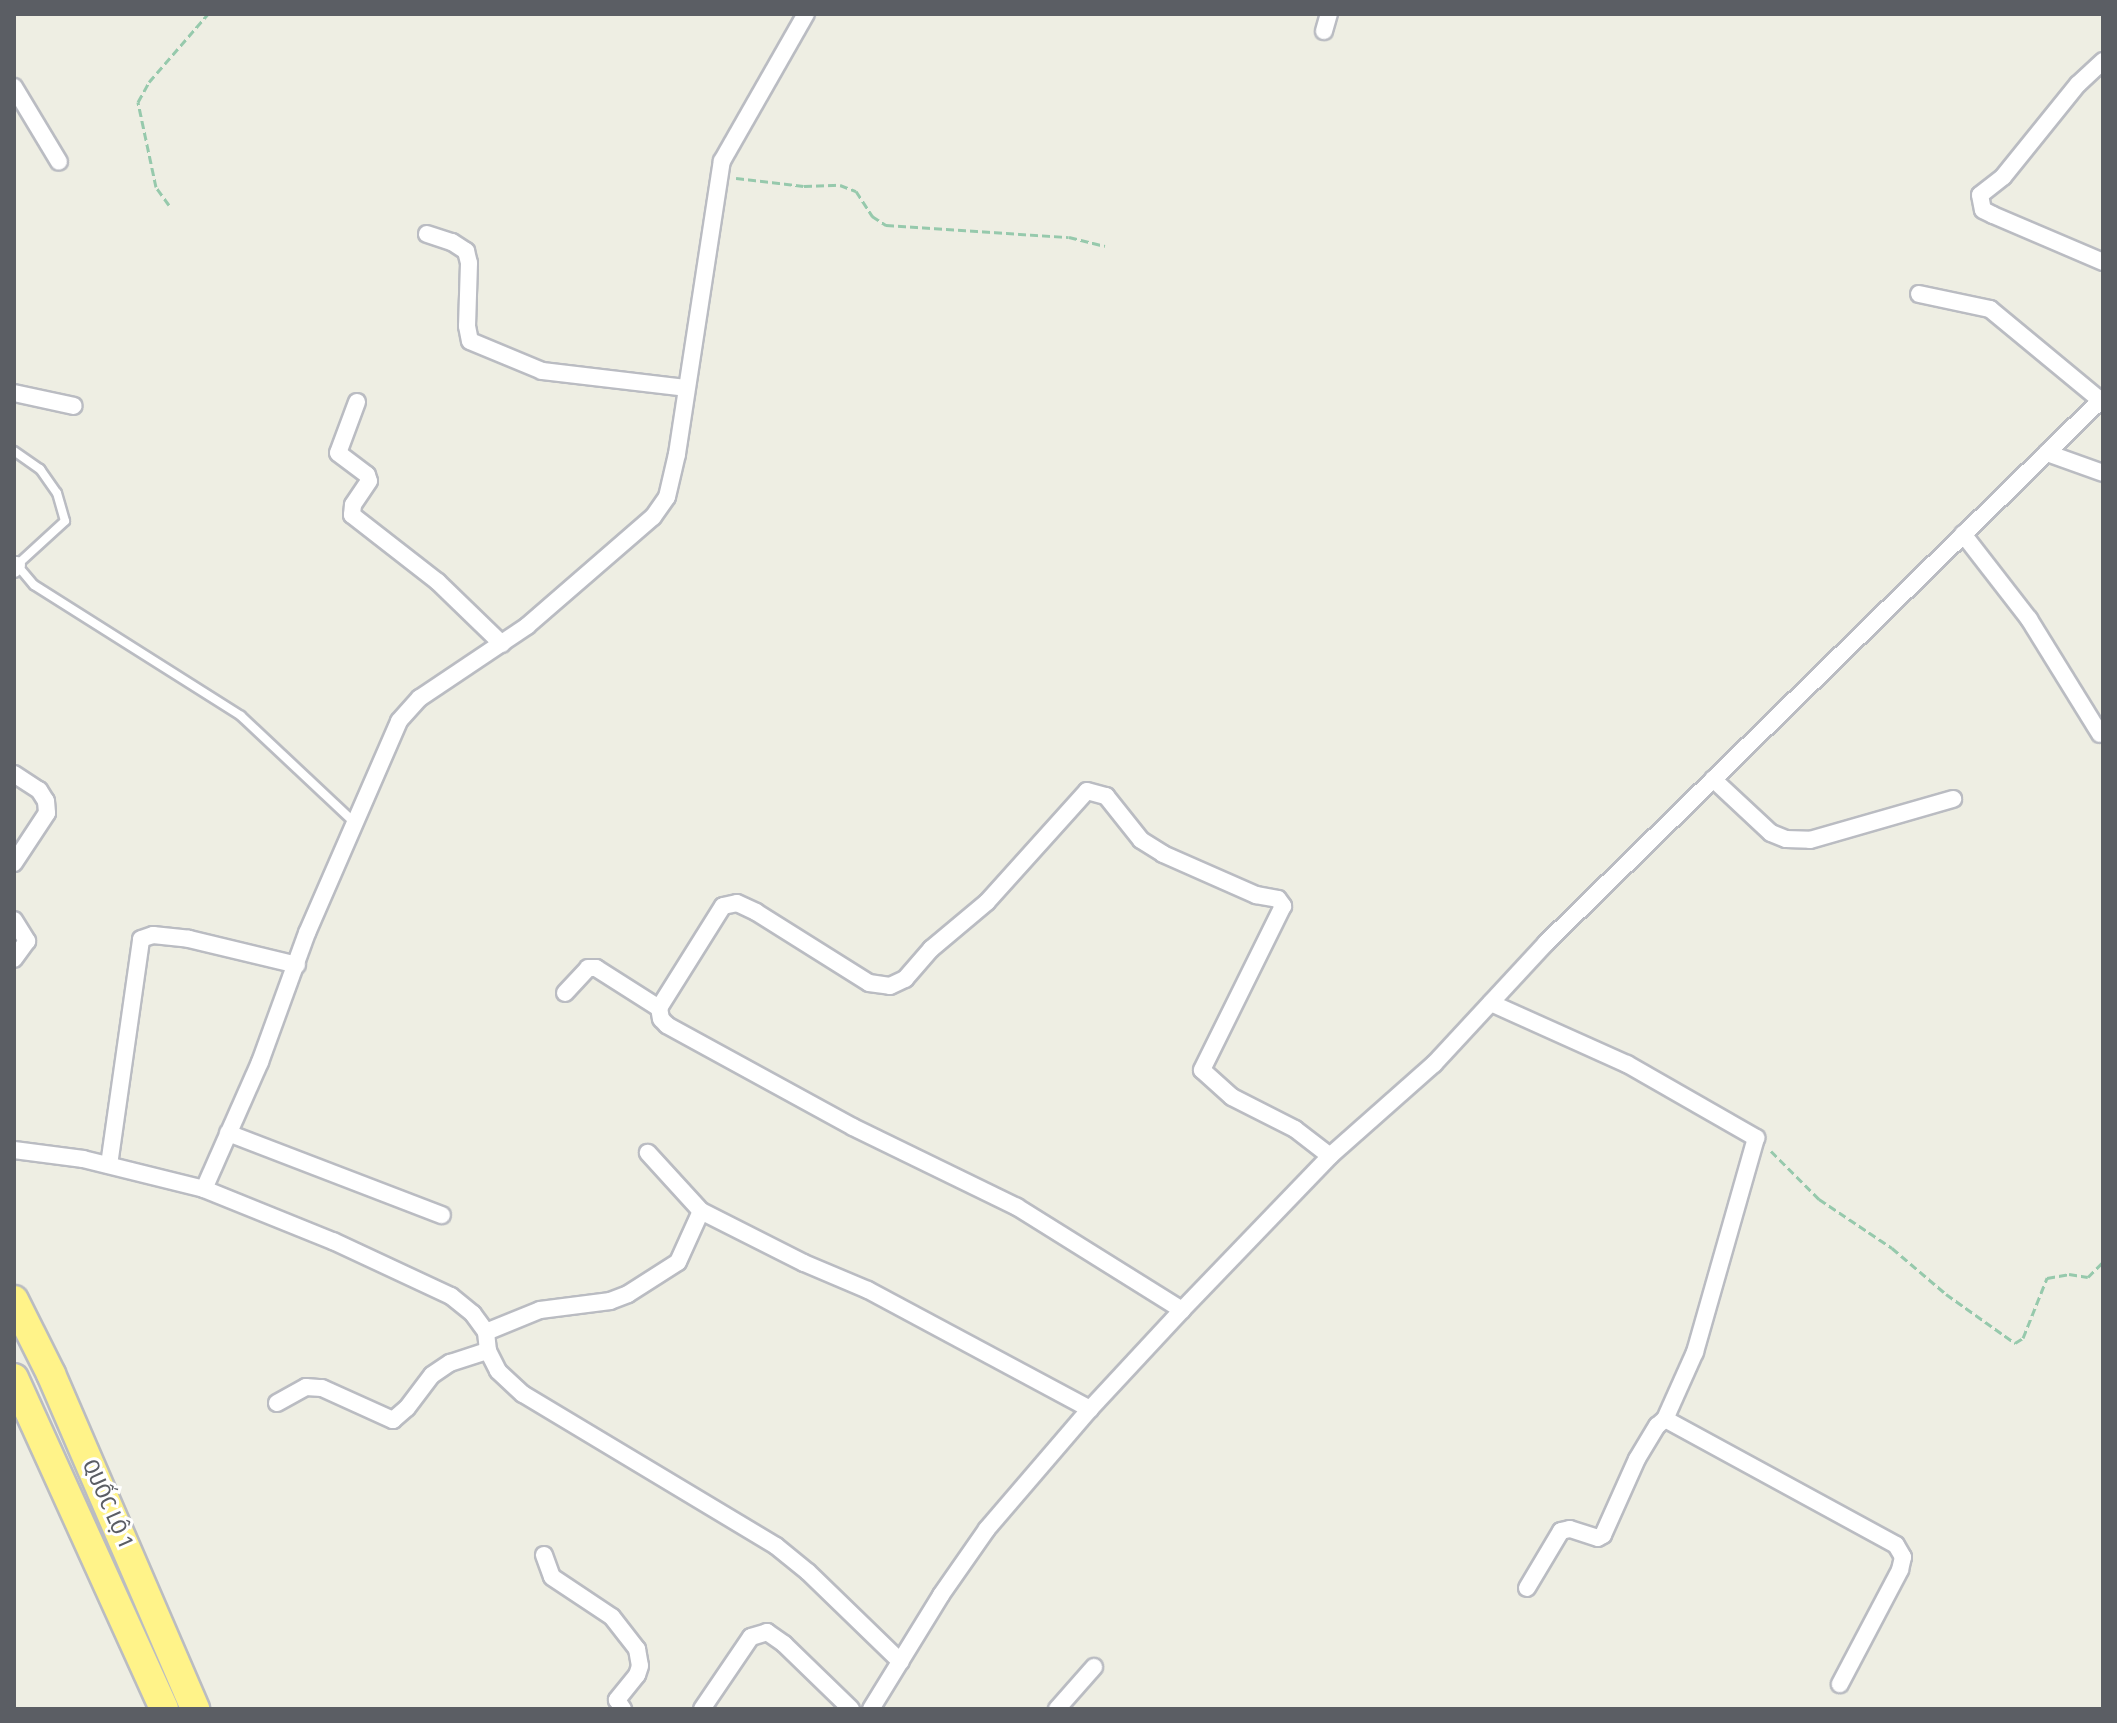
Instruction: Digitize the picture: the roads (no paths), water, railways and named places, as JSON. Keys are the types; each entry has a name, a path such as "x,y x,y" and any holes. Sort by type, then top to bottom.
{"highway":[{"name":"QUỐC LỘ 1","path":"14,1300 51,1374 195,1709"},
{"name":"QUỐC LỘ 1","path":"14,1378 164,1709"}],"street":[{"path":"204,1189 260,1062 393,732 408,709 502,644 653,517 667,497 673,481 719,176 732,141 805,14"},
{"path":"1324,31 1329,14"},
{"path":"2103,61 2078,84 2003,177 1980,195 1983,210 2103,262"},
{"path":"14,87 59,162"},
{"path":"427,234 452,242 466,251 469,263 467,326 470,341 542,371 686,388"},
{"path":"871,1709 941,1595 987,1529 1090,1409 1182,1310 1330,1156 1434,1064 1546,943 2102,399 1990,309 1919,294"},
{"path":"14,393 74,406"},
{"path":"357,402 338,453 367,475 369,481 353,505 352,515 438,582 502,644"},
{"path":"2047,453 2103,473"},
{"path":"1963,534 2029,619 2100,734"},
{"path":"14,774 39,790 46,801 47,813 14,863"},
{"path":"1713,779 1771,833 1786,839 1810,840 1953,799"},
{"path":"1182,1310 1017,1207 853,1127 661,1019 659,1008 697,944 728,902 756,912 869,983 890,986 987,902 1087,791 1106,796 1141,840 1163,854 1256,895 1278,899 1283,906 1202,1070 1232,1097 1295,1129 1330,1156"},
{"path":"14,920 27,941 14,959"},
{"path":"109,1165 141,939 153,935 189,939 297,965"},
{"path":"565,993 588,968 596,968 659,1008"},
{"path":"1491,1003 1627,1064 1756,1138 1695,1352 1665,1419 1657,1426 1637,1459 1603,1535 1598,1538 1570,1529 1561,1531 1527,1588"},
{"path":"228,1133 442,1215"},
{"path":"14,1150 109,1165 204,1189 333,1241 451,1296 473,1314 486,1332 488,1351 498,1371 523,1394 776,1546 901,1662"},
{"path":"648,1153 701,1211 804,1263 868,1290 1090,1409"},
{"path":"486,1332 540,1310 619,1298 672,1265 701,1211"},
{"path":"277,1403 306,1387 322,1388 393,1420 407,1408 432,1375 450,1363 488,1351"},
{"path":"1665,1419 1896,1545 1903,1557 1900,1570 1840,1684"},
{"path":"544,1555 552,1577 612,1617 637,1649 640,1666 637,1675 617,1700 623,1709"},
{"path":"702,1709 751,1637 767,1632 784,1644 851,1709"},
{"path":"1057,1709 1094,1667"}],"lane":[{"path":"14,451 40,469 57,493 65,521 15,567 34,585 79,616 120,638 241,716 357,824"}]}
